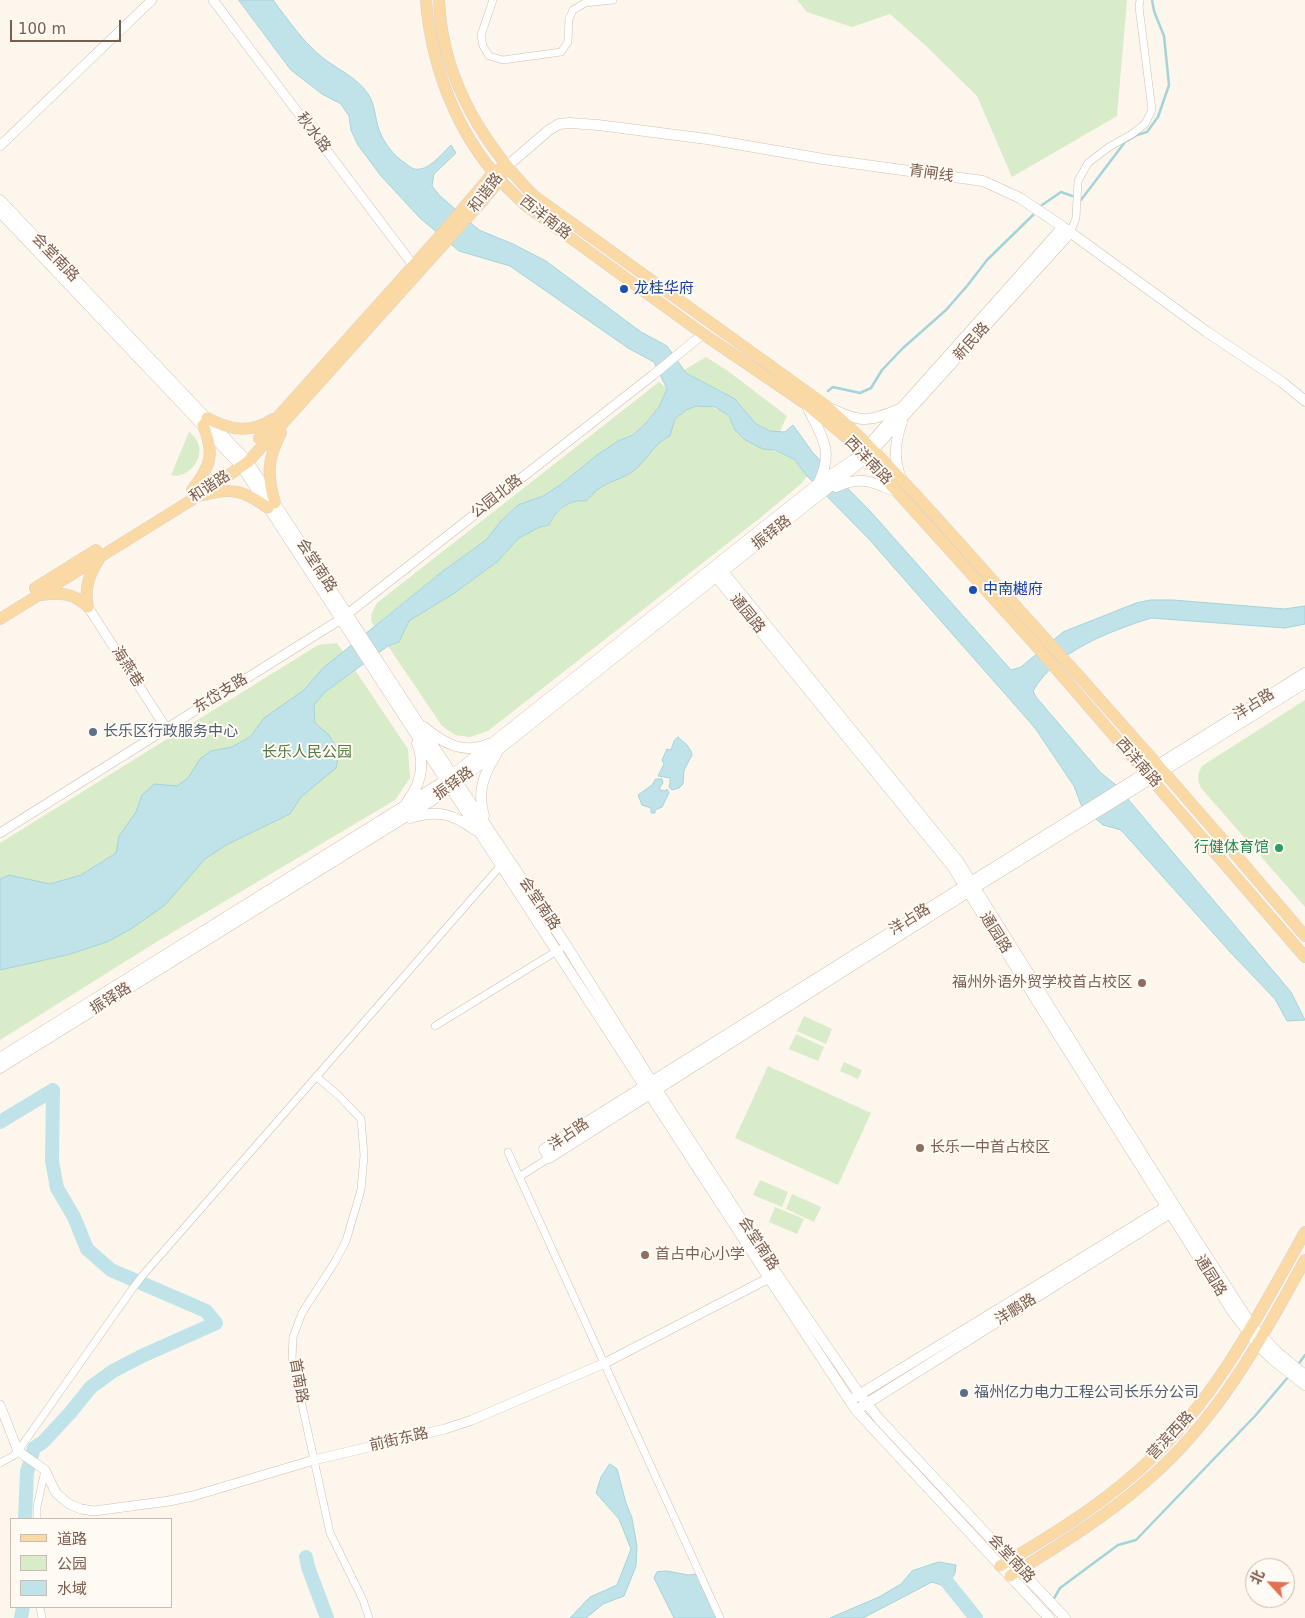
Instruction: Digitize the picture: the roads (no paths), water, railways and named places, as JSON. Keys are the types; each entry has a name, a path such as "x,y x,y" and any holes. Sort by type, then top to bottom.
{"main road":[{"name":"西洋南路","path":"426,0 430,32 445,88 458,116 480,153 497,176 525,205 703,334 806,404 867,452"},
{"name":"西洋南路","path":"439,0 444,39 450,65 464,102 506,166 532,195 825,405 847,424 867,452 1044,645 1149,776 1305,957"},
{"name":"青闸线","path":"506,166 549,130 560,124 570,123 598,124 829,160 983,181 1020,198 1067,230 1207,332 1282,382 1305,401"},
{"name":"和谐路","path":"0,619 102,555 243,461 506,166"},
{"name":"会堂南路","path":"0,200 205,422"},
{"name":"会堂南路","path":"0,212 243,461 485,832 566,945 651,1088"},
{"name":"新民路","path":"867,452 1067,230"},
{"name":"和谐路","path":"288,412 413,265 442,239"},
{"path":"806,404 824,441 826,451 822,487 857,480 871,481 901,488 895,446 903,413 860,420 851,418 825,405"},
{"path":"194,494 207,469 210,458 205,422 244,430 263,425 288,412"},
{"path":"272,506 269,479 270,456 288,412"},
{"name":"振铎路","path":"0,1068 394,824 501,743 822,487 849,463 867,452"},
{"path":"194,494 235,491 248,494 272,506"},
{"name":"和谐路","path":"0,610 194,494"},
{"path":"88,606 86,591 88,580 102,555"},
{"name":"通园路","path":"717,571 970,887 1250,1330 1303,1379"},
{"path":"39,595 69,594 75,596 88,606"},
{"name":"西洋南路","path":"1059,664 1160,769 1305,936"},
{"name":"洋占路","path":"549,1158 651,1088 1149,776 1305,673"},
{"name":"洋占路","path":"1160,769 1305,683"},
{"path":"413,723 439,739 459,748 501,743"},
{"path":"394,812 412,795 422,770 421,755 413,723"},
{"path":"485,832 481,806 481,786 501,743"},
{"name":"振铎路","path":"0,1058 394,812 451,781"},
{"path":"394,824 427,814 441,814 456,818 485,832"},
{"name":"会堂南路","path":"505,861 556,951 651,1088 773,1276 853,1405 1048,1618"},
{"name":"洋鹏路","path":"853,1405 1172,1208"},
{"name":"营滨西路","path":"1000,1566 1073,1521 1134,1475 1204,1401 1250,1330 1305,1232"},
{"name":"营滨西路","path":"1010,1576 1093,1524 1146,1482 1171,1458 1228,1390 1260,1341 1305,1260"},
{"name":"会堂南路","path":"773,1276 863,1399 1062,1615"}],"street":[{"path":"0,146 152,0"},
{"name":"秋水路","path":"213,0 413,265"},
{"path":"493,0 481,34 483,46 489,56 502,60 561,52 568,42 569,19 573,10 585,2 613,0"},
{"path":"1067,230 1076,218 1078,181 1088,163 1108,147 1132,134 1145,124 1152,110 1139,7 1140,0"},
{"name":"公园北路","path":"344,616 703,334"},
{"name":"海燕巷","path":"88,606 166,728"},
{"name":"东岱支路","path":"0,833 344,616"},
{"path":"0,1463 21,1453 132,1288 505,861"},
{"path":"435,1026 566,945"},
{"name":"首南路","path":"317,1077 339,1096 361,1120 364,1155 361,1190 346,1241 302,1313 293,1337 292,1359 330,1533 369,1618"},
{"path":"508,1152 720,1618"},
{"path":"519,1177 549,1158"},
{"name":"前街东路","path":"45,1470 56,1493 70,1504 81,1509 94,1511 152,1504 192,1496 314,1460 445,1429 472,1420 605,1363 773,1276"},
{"path":"0,1405 21,1453 45,1470 37,1507 37,1518"}],"water":[{"path":"239,0 273,0 296,31 316,52 364,88 374,107 383,140 397,156 411,167 414,169 425,168 451,145 456,153 434,174 432,186 440,196 479,230 513,244 546,261 641,332 667,346 686,373 735,399 756,424 770,431 785,432 793,425 813,453 870,511 1011,670 1021,667 1063,632 1136,603 1150,600 1173,600 1284,609 1305,606 1305,624 1285,628 1151,618 1101,637 1069,654 1043,677 1033,691 1036,697 1100,772 1116,785 1291,992 1305,1020 1287,1021 1275,999 1231,953 1121,830 1103,825 1082,807 1074,786 1035,728 868,538 807,476 794,459 774,450 763,449 745,440 735,430 729,416 715,407 696,406 686,410 675,419 670,436 656,446 635,470 601,487 586,501 569,503 555,514 549,525 540,527 519,538 497,562 453,594 409,621 399,642 388,646 325,692 314,705 315,723 329,735 339,753 336,768 301,797 290,814 226,845 205,859 165,905 131,929 107,942 67,955 0,970 0,879 9,875 50,884 81,875 116,853 119,836 136,812 142,795 154,784 177,786 188,778 200,759 211,751 232,747 250,737 264,718 304,690 323,668 443,571 486,540 501,521 518,505 543,496 560,485 597,455 618,441 633,435 659,407 667,389 654,362 628,348 510,266 459,251 420,218 381,176 358,145 351,130 349,116 341,104 322,94 291,70"},
{"path":"678,737 687,745 692,755 684,770 683,784 679,788 672,790 669,787 670,778 658,776 664,764 662,760 667,749 671,750 674,741"},
{"path":"656,779 662,779 663,783 660,790 666,791 667,789 669,793 662,807 655,810 655,813 651,813 651,808 642,805 638,795 652,785"},
{"path":"610,1464 617,1469 632,1518 637,1546 636,1566 624,1596 603,1604 586,1618 570,1618 590,1597 617,1585 631,1549 619,1519 596,1493 601,1477"},
{"path":"939,1562 956,1565 955,1573 947,1587 932,1582 863,1618 830,1618 879,1597 901,1584 912,1571"},
{"path":"667,1571 688,1575 698,1574 717,1618 674,1618 654,1578 657,1572"}],"waterway":[{"path":"1081,200 1125,142 1147,132 1158,117 1169,85 1164,36 1154,11 1152,0"},
{"path":"1042,205 1061,192 1072,196"},
{"path":"828,391 833,387 860,393 871,388 882,370 903,348 946,310 987,260 1033,215"},
{"path":"0,1122 53,1090 52,1161 57,1188 74,1217 87,1249 111,1270 206,1311 216,1323 142,1356 113,1371 91,1387 43,1442 34,1448 27,1472 25,1518"},
{"path":"1297,1366 1305,1355"},
{"path":"1053,1600 1060,1588 1118,1545 1136,1540 1255,1416 1289,1376"},
{"path":"306,1557 327,1618"},
{"path":"937,1574 939,1572 976,1618"},
{"path":"21,1618 23,1608"}],"place":[{"name":"龙桂华府","path":"624,289"},
{"name":"中南樾府","path":"973,590"},
{"name":"长乐区行政服务中心","path":"93,732"},
{"name":"行健体育馆","path":"1279,848"},
{"name":"福州外语外贸学校首占校区","path":"1142,983"},
{"name":"长乐一中首占校区","path":"920,1148"},
{"name":"首占中心小学","path":"645,1255"},
{"name":"福州亿力电力工程公司长乐分公司","path":"964,1393"}],"park label":[{"name":"长乐人民公园","path":"307,753"}]}
